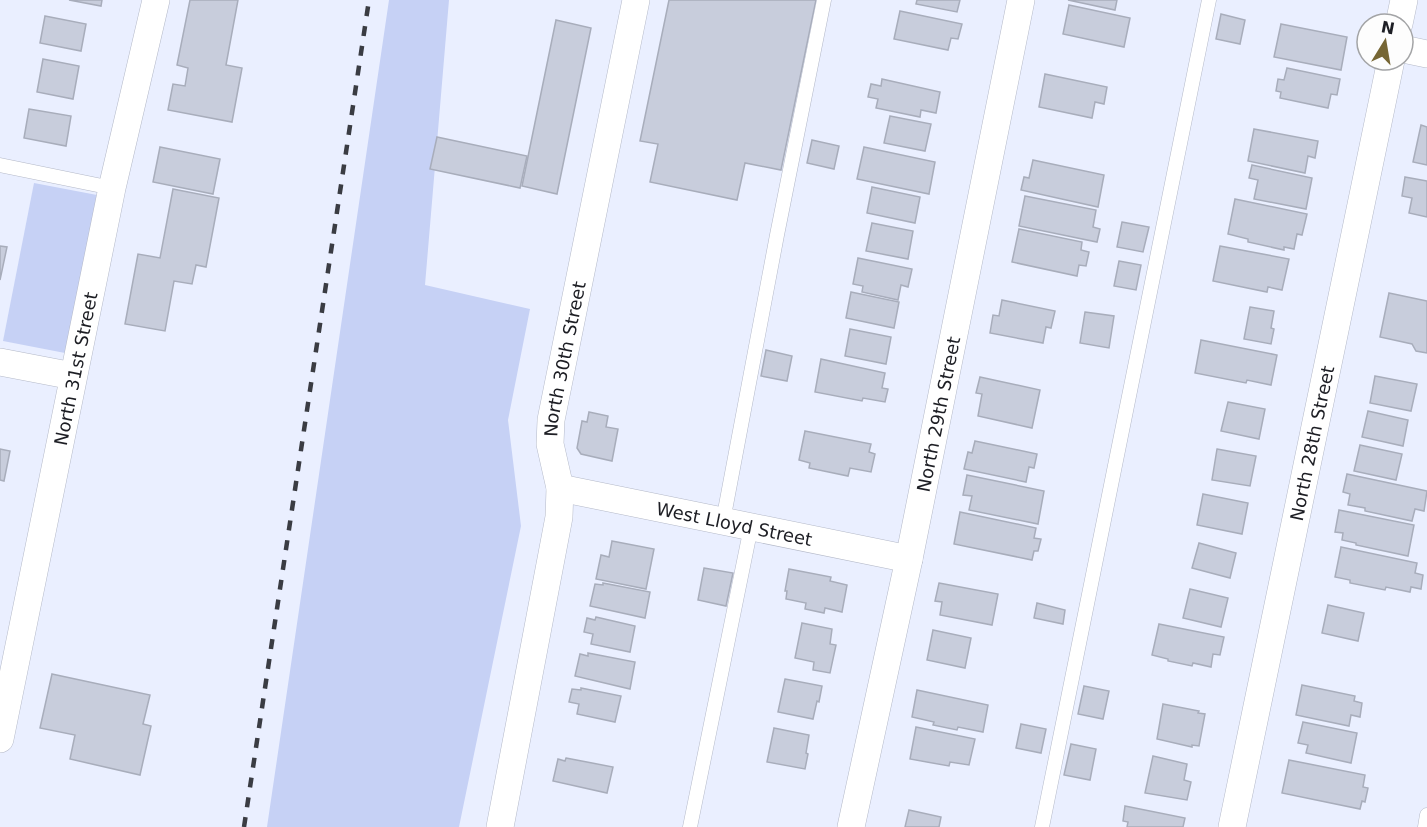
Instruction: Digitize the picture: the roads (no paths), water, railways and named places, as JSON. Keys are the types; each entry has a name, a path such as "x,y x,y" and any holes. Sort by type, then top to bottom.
{"street":[{"name":"North 31st Street","path":"0,739 112,188 156,0"},
{"name":"North 30th Street","path":"500,827 559,518 560,488 550,444 551,420 636,0"},
{"name":"North 29th Street","path":"851,827 909,559 1021,0"},
{"name":"North 28th Street","path":"1232,827 1389,72"},
{"path":"0,362 73,376"},
{"name":"West Lloyd Street","path":"560,488 909,559"}],"lane":[{"path":"723,521 824,0"},
{"path":"1042,827 1209,0"},
{"path":"0,165 112,188"},
{"path":"690,827 751,527"},
{"path":"1425,827 1427,815"}],"railway":[{"path":"244,827 369,0"}]}
